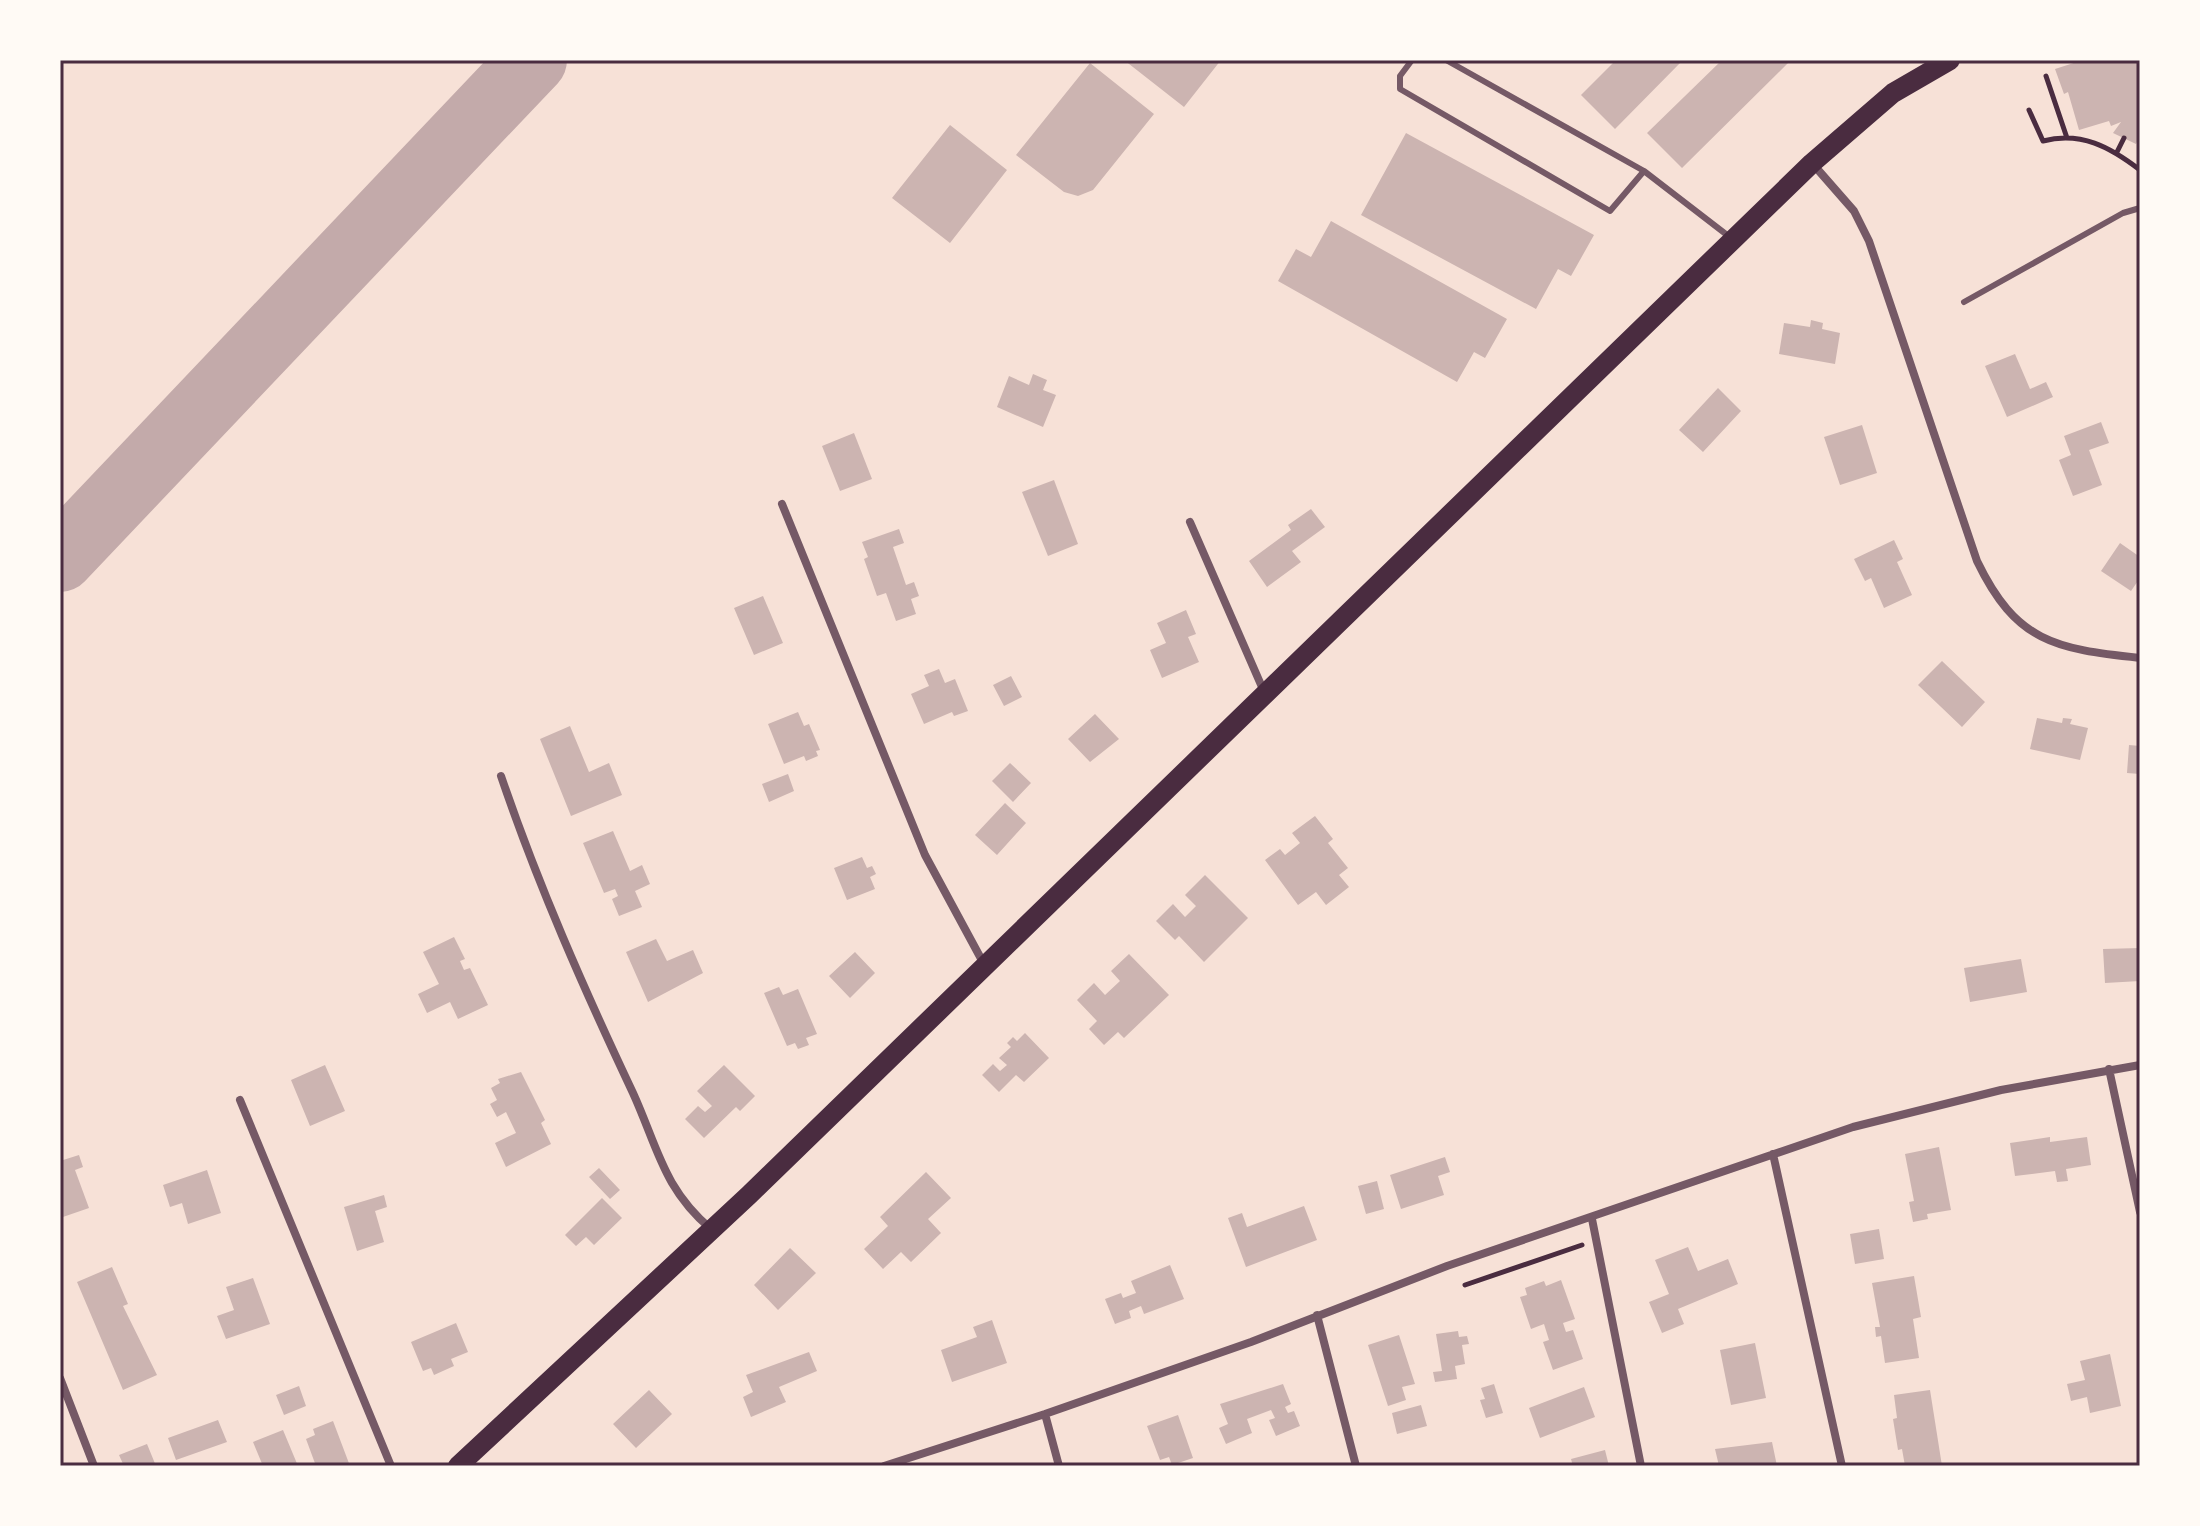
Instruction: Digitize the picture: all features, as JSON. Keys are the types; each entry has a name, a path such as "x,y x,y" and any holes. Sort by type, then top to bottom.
{"highway":[{"path":"458,1466 712,1230 1812,163 1893,93 1950,60"}],"street":[{"path":"1812,163 1854,211 1869,241 1977,561 1994,598 2032,633 2058,644 2140,658"},
{"path":"782,504 925,855 985,967"},
{"path":"1190,522 1265,696"},
{"path":"501,776 563,945 643,1114 665,1171 685,1207 712,1230"},
{"path":"884,1466 1045,1414 1447,1266 1592,1219 1773,1154 1916,1110 2140,1065"},
{"path":"2109,1069 2140,1212"},
{"path":"240,1100 391,1466"},
{"path":"1773,1154 1842,1466"},
{"path":"1592,1219 1641,1466"},
{"path":"1317,1315 1356,1466"},
{"path":"60,1378 94,1466"},
{"path":"1045,1414 1059,1466"}],"lane":[{"path":"1412,60 1400,76 1400,89 1610,211 1644,171"},
{"path":"1446,60 1644,171 1734,240"},
{"path":"1964,302 2123,213 2140,208"}],"path":[{"path":"2046,76 2067,138"},
{"path":"2029,110 2038,138 2043,141 2067,138 2102,144 2139,168"},
{"path":"2117,152 2124,138"},
{"path":"1465,1285 1596,1240"}],"building":[{"path":"1124,60 1221,60 1184,107"},
{"path":"1616,60 1683,60 1615,129 1581,95"},
{"path":"1722,60 1791,60 1682,168 1647,133"},
{"path":"2083,60 2140,60 2140,136 2136,144 2113,133 2121,122 2111,126 2109,121 2079,130 2068,92 2064,94 2055,69"},
{"path":"1090,63 1154,114 1093,190 1078,196 1064,192 1016,155"},
{"path":"950,125 1007,170 950,243 892,198"},
{"path":"1406,133 1594,235 1571,276 1558,269 1536,309 1361,215"},
{"path":"1331,221 1507,319 1485,358 1474,352 1457,382 1278,281 1296,249 1311,257"},
{"path":"1811,320 1823,323 1822,329 1840,333 1835,364 1779,354 1784,323 1810,327"},
{"path":"2015,354 2030,389 2046,382 2053,397 2007,417 1985,366"},
{"path":"1033,374 1047,380 1043,390 1056,395 1043,427 997,407 1009,376 1029,385"},
{"path":"1718,388 1741,411 1703,452 1679,430"},
{"path":"2101,422 2109,443 2089,450 2102,485 2073,496 2059,460 2071,455 2064,436"},
{"path":"1862,425 1877,473 1840,485 1824,437"},
{"path":"854,433 872,479 840,491 822,446"},
{"path":"1054,480 1078,544 1048,556 1022,492"},
{"path":"1311,509 1325,527 1292,551 1301,562 1267,587 1249,561 1291,530 1288,525"},
{"path":"899,529 904,543 893,547 906,585 914,582 919,596 911,599 916,614 896,621 886,593 877,596 864,559 868,557 862,542"},
{"path":"1894,540 1903,559 1897,562 1912,595 1884,608 1871,578 1865,581 1854,559"},
{"path":"2120,543 2140,557 2140,578 2131,591 2101,571"},
{"path":"763,596 783,643 754,655 734,608"},
{"path":"1186,610 1196,634 1188,637 1199,662 1162,678 1150,650 1166,643 1157,623"},
{"path":"1942,661 1985,702 1962,727 1918,685"},
{"path":"939,669 945,683 955,679 968,711 954,716 952,712 924,724 911,694 929,686 924,675"},
{"path":"1011,676 1022,697 1004,706 993,685"},
{"path":"798,712 804,726 809,724 820,750 816,751 818,756 806,761 804,756 784,764 768,724"},
{"path":"1095,714 1119,739 1090,762 1068,739"},
{"path":"2037,718 2062,723 2063,718 2072,719 2070,724 2088,728 2080,760 2030,749"},
{"path":"570,726 589,772 609,763 622,795 571,816 540,739"},
{"path":"2129,745 2140,746 2140,774 2127,773"},
{"path":"1010,763 1031,783 1013,802 992,781"},
{"path":"788,774 794,791 769,802 762,784"},
{"path":"1005,803 1026,823 997,855 975,835"},
{"path":"1315,816 1333,839 1328,843 1348,868 1339,875 1349,887 1326,905 1316,892 1298,905 1265,860 1280,849 1285,855 1300,843 1292,833"},
{"path":"613,831 630,871 642,865 650,884 635,891 642,907 619,916 612,899 618,896 615,889 604,893 583,843"},
{"path":"862,857 867,868 872,866 876,874 870,877 875,889 847,900 834,868"},
{"path":"1205,875 1248,918 1204,962 1179,936 1175,940 1156,921 1173,904 1185,917 1196,906 1185,895"},
{"path":"454,937 465,959 460,961 464,970 470,968 488,1005 458,1019 450,1002 427,1013 418,994 439,984 423,952"},
{"path":"656,939 667,961 693,950 703,973 648,1002 626,952"},
{"path":"2140,948 2140,981 2105,983 2103,949"},
{"path":"855,952 875,973 850,998 829,976"},
{"path":"1129,954 1169,995 1124,1038 1118,1032 1104,1045 1089,1029 1097,1021 1077,1000 1094,983 1105,995 1120,981 1111,971"},
{"path":"2021,959 2027,992 1970,1002 1964,968"},
{"path":"779,987 783,995 798,989 817,1034 806,1038 809,1045 798,1049 795,1043 787,1046 764,993"},
{"path":"1025,1033 1049,1058 1024,1082 1016,1075 999,1092 982,1075 993,1064 1000,1071 1007,1065 999,1058 1011,1047 1007,1043 1013,1037 1017,1041"},
{"path":"325,1065 345,1111 310,1126 291,1080"},
{"path":"724,1065 755,1096 740,1111 736,1107 704,1138 685,1119 698,1106 705,1112 712,1106 697,1091"},
{"path":"521,1072 545,1120 541,1123 551,1144 506,1167 495,1143 516,1133 506,1112 497,1117 490,1104 497,1100 491,1088 500,1083 498,1079"},
{"path":"2050,1137 2050,1142 2087,1137 2091,1165 2066,1169 2068,1181 2057,1182 2055,1171 2015,1176 2010,1143"},
{"path":"1939,1147 1951,1210 1927,1214 1928,1219 1913,1222 1909,1202 1914,1201 1905,1154"},
{"path":"79,1155 83,1167 75,1170 89,1208 60,1218 60,1161"},
{"path":"1445,1157 1450,1172 1438,1176 1444,1195 1401,1209 1390,1175"},
{"path":"599,1168 620,1190 610,1199 589,1177"},
{"path":"207,1170 221,1213 188,1224 182,1203 170,1207 163,1185"},
{"path":"926,1172 951,1198 928,1219 941,1233 911,1262 901,1252 883,1269 864,1249 888,1226 880,1217"},
{"path":"1377,1181 1384,1209 1366,1214 1358,1186"},
{"path":"384,1195 387,1207 375,1211 384,1242 357,1251 344,1207"},
{"path":"602,1198 622,1218 594,1245 586,1237 576,1246 565,1235"},
{"path":"1304,1206 1317,1240 1246,1267 1228,1218 1242,1213 1247,1227"},
{"path":"1879,1229 1884,1259 1855,1264 1850,1234"},
{"path":"1688,1247 1698,1271 1728,1259 1738,1284 1678,1309 1684,1324 1662,1333 1649,1302 1669,1294 1655,1260"},
{"path":"790,1248 816,1273 778,1310 754,1285"},
{"path":"1170,1265 1184,1299 1144,1314 1141,1306 1129,1311 1131,1318 1115,1324 1105,1299 1121,1293 1123,1298 1136,1293 1131,1281"},
{"path":"112,1267 128,1304 123,1306 157,1375 123,1390 77,1282"},
{"path":"1914,1276 1921,1317 1913,1319 1919,1358 1885,1363 1881,1336 1876,1337 1875,1327 1880,1327 1872,1283"},
{"path":"253,1278 270,1324 226,1339 217,1316 234,1310 226,1287"},
{"path":"1561,1280 1575,1319 1563,1323 1566,1332 1573,1330 1583,1359 1553,1370 1543,1342 1549,1340 1544,1324 1531,1329 1520,1297 1527,1295 1525,1288 1544,1281 1546,1286"},
{"path":"992,1320 1007,1363 952,1382 941,1350 977,1337 973,1327"},
{"path":"456,1323 468,1352 451,1359 454,1366 434,1375 431,1368 423,1371 411,1342"},
{"path":"1458,1331 1459,1337 1467,1336 1469,1344 1462,1345 1465,1364 1455,1366 1457,1379 1435,1382 1433,1372 1442,1371 1436,1334"},
{"path":"1399,1335 1415,1384 1402,1387 1406,1400 1388,1406 1368,1345"},
{"path":"1755,1343 1766,1398 1731,1405 1720,1350"},
{"path":"809,1352 817,1371 779,1387 786,1402 751,1417 743,1397 753,1392 746,1375"},
{"path":"2110,1354 2121,1406 2090,1413 2087,1397 2071,1401 2067,1384 2085,1380 2080,1361"},
{"path":"1283,1384 1291,1404 1285,1407 1288,1413 1294,1411 1300,1426 1276,1436 1269,1420 1275,1418 1271,1410 1247,1419 1252,1433 1226,1444 1219,1428 1228,1424 1220,1404"},
{"path":"1494,1384 1503,1413 1486,1418 1480,1400 1485,1399 1481,1388"},
{"path":"299,1386 306,1406 284,1415 276,1395"},
{"path":"1584,1387 1595,1417 1540,1438 1529,1408"},
{"path":"649,1390 672,1414 636,1448 613,1424"},
{"path":"1930,1390 1942,1466 1905,1466 1902,1449 1898,1450 1893,1419 1897,1418 1894,1395"},
{"path":"1421,1405 1427,1426 1397,1434 1392,1413"},
{"path":"1178,1415 1193,1458 1172,1465 1169,1457 1160,1460 1147,1426"},
{"path":"218,1420 227,1442 176,1460 168,1438"},
{"path":"333,1421 350,1466 316,1466 306,1439 315,1435 313,1429"},
{"path":"283,1430 298,1466 263,1466 253,1442"},
{"path":"1772,1442 1777,1466 1719,1466 1715,1449"},
{"path":"147,1444 156,1466 124,1466 119,1455"},
{"path":"1605,1450 1609,1466 1573,1466 1571,1459"}],"taxiway":[{"path":"60,558 533,60"}]}
